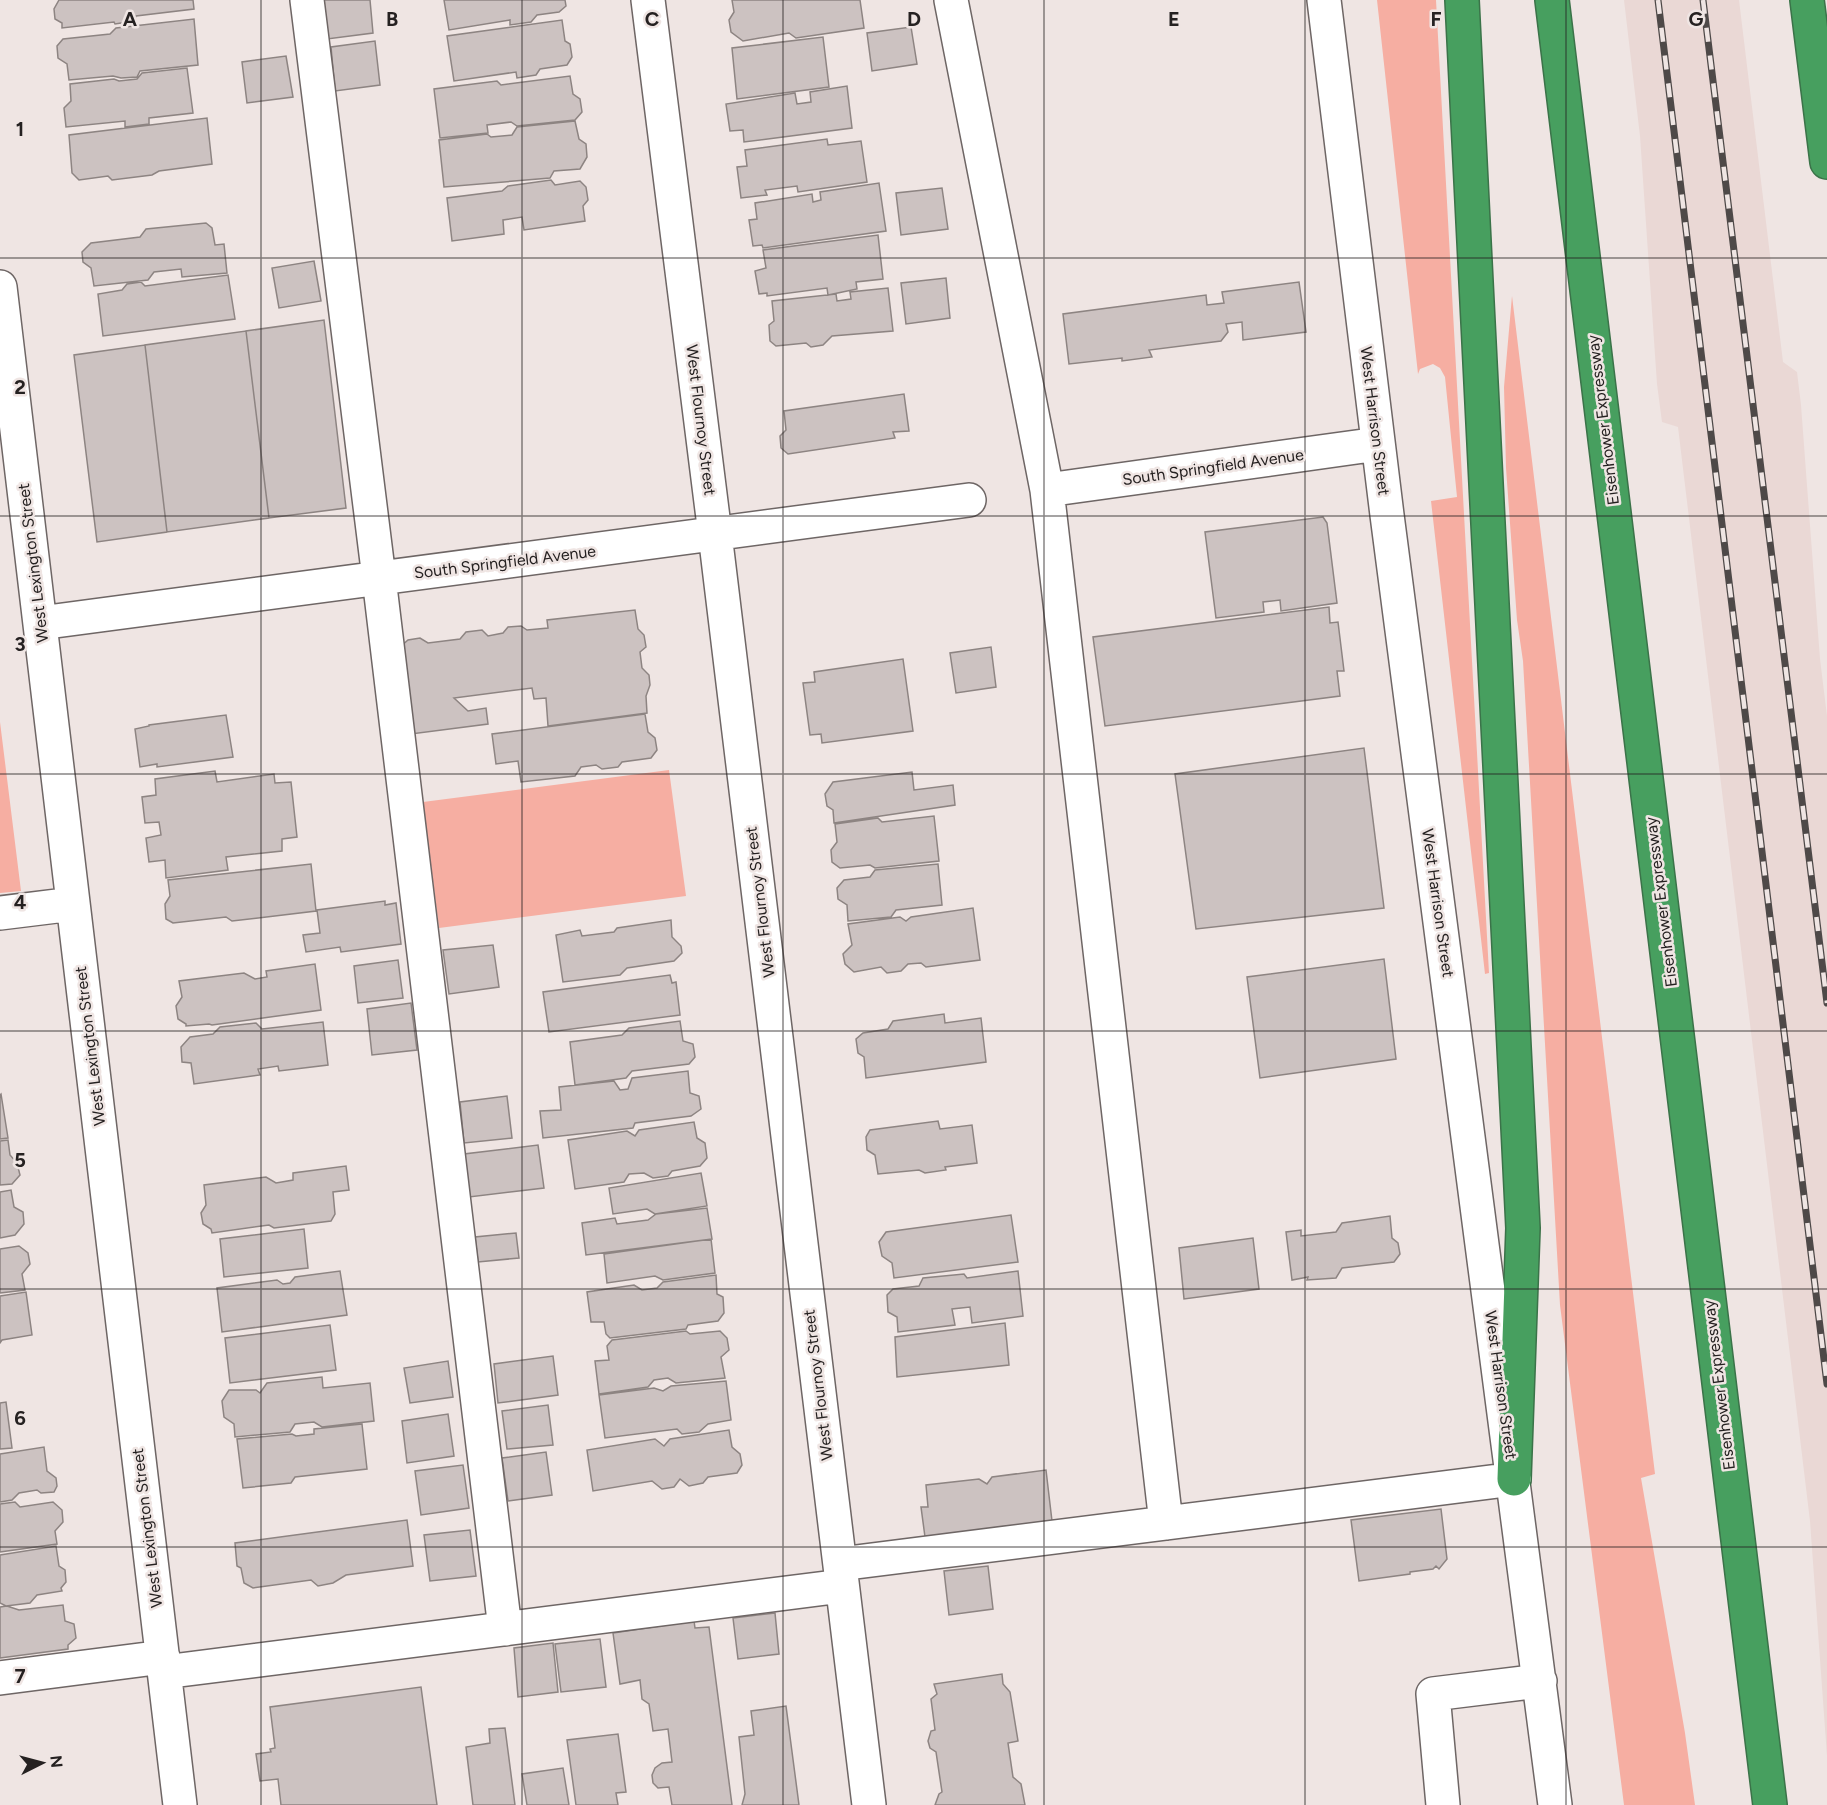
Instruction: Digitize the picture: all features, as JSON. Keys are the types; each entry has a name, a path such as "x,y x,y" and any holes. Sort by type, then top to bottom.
{"highway":[{"path":"1462,0 1523,1228 1514,1479"},
{"name":"Eisenhower Expressway","path":"1552,0 1770,1805"},
{"path":"1807,0 1827,162"}],"street":[{"path":"307,0 505,1629"},
{"name":"West Flournoy Street","path":"648,0 869,1805"},
{"path":"951,0 1047,490 1166,1523"},
{"name":"West Harrison Street","path":"1324,1 1378,444 1556,1805"},
{"name":"West Lexington Street","path":"0,287 180,1805"},
{"name":"South Springfield Avenue","path":"1047,490 1378,444"},
{"name":"South Springfield Avenue","path":"40,623 969,500"},
{"path":"0,913 73,904"},
{"path":"0,1678 164,1665 505,1629 1166,1523 1514,1479"},
{"path":"1443,1805 1433,1694 1540,1681"}],"shaded area":[{"path":"1377,0 1436,0 1489,973 1485,974 1431,501 1457,497 1445,377 1440,368 1433,364 1420,369 1418,374"},
{"path":"1624,0 1739,0 1783,362 1797,372 1801,405 1820,659 1827,716 1827,1756 1810,1521 1678,427 1662,422 1657,384 1640,136"},
{"path":"1512,296 1655,1474 1641,1478 1685,1733 1695,1805 1624,1805 1560,1305 1523,661 1517,620 1506,468 1504,387"},
{"path":"0,722 21,891 0,893"},
{"path":"669,770 686,896 439,928 423,802"}],"building":[{"path":"59,0 193,0 194,9 136,16 134,21 115,24 114,22 62,28 62,23 55,19 54,9"},
{"path":"322,0 370,0 373,33 327,39"},
{"path":"444,0 565,0 566,6 559,12 537,15 531,22 510,25 510,20 449,30"},
{"path":"732,0 860,0 864,28 796,38 789,33 743,41 731,32 729,20 734,12"},
{"path":"194,19 198,65 140,71 137,77 113,76 69,80 67,64 58,58 57,46 63,39 110,34 116,28"},
{"path":"562,20 565,41 570,44 572,57 567,65 540,69 536,75 517,78 516,72 454,81 447,36"},
{"path":"911,27 917,64 872,71 867,33"},
{"path":"823,37 829,87 737,99 732,48"},
{"path":"375,41 380,85 335,91 331,47"},
{"path":"286,56 293,97 247,103 242,62"},
{"path":"187,68 193,113 149,118 149,124 125,127 125,121 66,127 64,108 71,101 70,84 137,79 142,73"},
{"path":"570,76 573,94 580,99 582,112 575,120 517,126 511,122 487,125 488,133 440,138 434,89 497,81 501,85"},
{"path":"847,86 852,128 744,142 743,130 730,131 726,104 795,93 797,104 811,102 810,92"},
{"path":"207,118 212,164 112,180 108,176 79,180 72,173 69,135"},
{"path":"575,121 579,139 586,144 587,157 580,169 554,171 550,178 444,187 439,140 487,134 491,137 512,135 517,127"},
{"path":"827,139 828,145 861,141 867,182 798,192 797,186 765,190 767,195 741,198 737,167 747,166 745,150"},
{"path":"551,180 555,185 580,181 586,187 588,200 583,206 585,221 524,230 522,217 503,220 504,234 452,241 447,198 502,191 508,186"},
{"path":"879,183 886,231 763,248 762,245 753,246 749,220 757,219 755,203 812,194 813,202 821,200 820,192"},
{"path":"942,188 948,229 901,235 896,193"},
{"path":"206,223 212,228 215,245 224,244 227,273 182,277 181,269 154,272 148,280 94,286 91,268 83,262 82,252 91,243 140,237 146,229"},
{"path":"878,235 883,279 856,282 857,289 828,295 827,288 767,296 767,293 759,294 755,271 766,268 763,250"},
{"path":"314,261 321,301 279,308 272,268"},
{"path":"228,275 235,319 103,336 98,294 122,290 127,284 141,282 145,286"},
{"path":"946,278 950,318 906,324 901,283"},
{"path":"1299,282 1306,332 1243,340 1242,322 1226,324 1228,332 1221,341 1149,350 1152,357 1069,364 1063,314 1206,295 1207,305 1224,303 1222,292"},
{"path":"888,288 893,331 832,336 823,345 811,347 806,343 776,346 770,341 769,325 774,321 772,301 836,294 837,301 851,299 850,292"},
{"path":"324,320 346,508 269,518 246,331"},
{"path":"246,331 269,518 167,532 145,345"},
{"path":"145,345 167,532 97,542 74,355"},
{"path":"904,394 909,431 893,432 895,438 788,454 781,448 780,436 786,430 784,411"},
{"path":"1323,517 1327,523 1337,603 1281,611 1280,600 1263,602 1264,612 1216,618 1205,532"},
{"path":"1329,607 1330,623 1338,622 1344,671 1337,671 1340,696 1105,726 1093,637"},
{"path":"635,610 638,629 644,635 646,647 640,652 642,668 649,675 650,685 646,696 647,713 548,726 546,698 534,699 532,688 454,698 468,711 486,708 488,724 411,734 399,648 408,640 420,638 428,643 460,639 466,632 482,630 488,636 503,633 508,627 521,626 527,630 548,628 547,620"},
{"path":"991,647 996,687 956,693 950,653"},
{"path":"903,659 913,731 822,743 821,734 810,735 803,683 815,682 814,672"},
{"path":"645,714 648,732 655,738 657,750 651,758 622,762 618,767 602,769 596,765 581,767 575,776 521,782 518,761 496,764 492,734"},
{"path":"226,715 233,757 157,767 157,764 140,767 135,729 149,725"},
{"path":"1364,748 1384,908 1196,929 1175,774"},
{"path":"215,771 217,782 274,774 275,783 291,782 297,837 282,839 282,851 226,857 228,870 166,878 165,860 149,862 146,838 161,835 159,822 145,823 142,797 156,795 155,779"},
{"path":"912,772 914,790 953,785 955,805 834,823 833,810 827,806 825,794 833,782"},
{"path":"934,816 939,861 875,868 870,865 840,868 832,862 831,850 837,842 835,824 878,818 882,822"},
{"path":"311,864 316,911 232,921 226,917 173,923 166,919 165,904 170,896 168,880"},
{"path":"938,864 942,905 896,910 891,917 848,921 847,905 838,899 837,888 844,880 870,877 875,870"},
{"path":"385,901 385,905 396,903 401,944 341,952 340,947 306,952 303,935 320,933 317,910"},
{"path":"973,908 980,960 926,967 921,963 908,964 901,971 887,973 881,967 854,972 845,964 843,954 852,945 848,924 900,917 906,921 911,917"},
{"path":"671,920 672,937 681,946 682,953 674,961 627,968 620,975 563,982 556,935 580,930 582,936 614,932 617,928"},
{"path":"493,945 499,987 449,994 443,950"},
{"path":"1384,959 1396,1059 1260,1078 1247,977"},
{"path":"398,960 403,998 358,1003 354,966"},
{"path":"315,964 321,1010 212,1025 186,1026 178,1019 176,1006 182,997 179,981 244,973 255,979 267,977 266,971"},
{"path":"670,975 672,983 676,982 680,1015 549,1032 543,992"},
{"path":"411,1003 417,1050 372,1055 367,1009"},
{"path":"944,1014 945,1023 981,1018 986,1062 866,1078 864,1057 858,1053 856,1039 863,1033 888,1029 893,1021"},
{"path":"680,1021 683,1041 693,1044 695,1057 689,1064 632,1071 626,1078 575,1085 570,1042 622,1035 629,1028"},
{"path":"323,1022 328,1065 279,1071 278,1066 258,1069 260,1075 194,1084 191,1063 182,1062 181,1047 190,1037 213,1034 220,1027 256,1023 262,1029"},
{"path":"688,1071 690,1093 699,1096 701,1109 691,1116 635,1123 633,1128 543,1138 540,1111 561,1110 559,1087 614,1081 620,1090 628,1089 632,1078"},
{"path":"0,1095 8,1138 0,1139"},
{"path":"507,1096 512,1138 464,1143 460,1102"},
{"path":"938,1121 940,1129 972,1125 977,1163 945,1167 946,1170 925,1173 919,1170 878,1174 875,1155 867,1150 866,1137 870,1130"},
{"path":"694,1122 697,1138 705,1143 707,1158 700,1166 672,1171 668,1176 653,1178 644,1173 629,1174 624,1182 575,1189 568,1140 627,1131 635,1136 639,1130"},
{"path":"8,1140 10,1155 17,1163 20,1175 12,1184 0,1185 0,1141"},
{"path":"538,1145 544,1188 469,1197 464,1154"},
{"path":"346,1166 349,1190 333,1192 335,1214 331,1221 274,1228 269,1225 212,1233 211,1229 203,1224 201,1213 206,1205 204,1185 266,1177 276,1183 293,1180 293,1173"},
{"path":"701,1173 707,1206 655,1214 647,1209 613,1214 609,1188"},
{"path":"11,1190 14,1207 23,1212 24,1224 15,1235 0,1238 0,1192"},
{"path":"707,1208 712,1239 586,1255 582,1223 615,1218 617,1224 648,1220 656,1214"},
{"path":"1011,1215 1018,1262 894,1278 892,1263 882,1256 879,1242 886,1232"},
{"path":"1390,1216 1392,1238 1398,1243 1400,1254 1394,1262 1342,1268 1336,1278 1307,1280 1308,1277 1292,1280 1286,1232 1301,1230 1301,1236 1336,1232 1342,1223"},
{"path":"304,1229 308,1268 224,1277 220,1239"},
{"path":"516,1233 519,1258 478,1262 475,1237"},
{"path":"1253,1238 1259,1289 1184,1299 1179,1248"},
{"path":"711,1239 715,1273 663,1280 655,1276 607,1283 604,1254"},
{"path":"19,1246 28,1253 30,1264 22,1274 25,1290 0,1293 0,1249"},
{"path":"340,1271 347,1315 222,1332 217,1288 277,1280 283,1284 290,1283 295,1277"},
{"path":"1018,1271 1023,1316 972,1323 970,1307 952,1309 955,1325 898,1332 897,1317 888,1312 887,1295 893,1289 919,1286 923,1278 964,1274 967,1278"},
{"path":"716,1275 717,1294 723,1297 724,1313 718,1321 688,1325 686,1329 610,1338 606,1334 604,1322 591,1322 587,1292 634,1285 642,1290 657,1288 663,1282"},
{"path":"26,1292 32,1335 2,1340 0,1343 0,1296"},
{"path":"1005,1323 1009,1365 897,1377 895,1337"},
{"path":"330,1325 336,1370 230,1383 225,1338"},
{"path":"686,1331 690,1334 720,1331 727,1338 729,1350 721,1357 725,1378 676,1383 668,1378 654,1380 648,1387 599,1394 595,1361 609,1360 607,1346 612,1340"},
{"path":"553,1356 558,1395 498,1403 494,1364"},
{"path":"448,1361 453,1397 410,1403 404,1368"},
{"path":"322,1377 323,1388 370,1383 374,1421 322,1427 314,1422 295,1424 290,1432 235,1437 234,1424 224,1417 222,1401 229,1390 256,1390 260,1393 267,1383"},
{"path":"726,1381 731,1420 708,1424 699,1432 682,1434 677,1429 605,1438 599,1395 654,1388 663,1391 671,1386"},
{"path":"6,1402 12,1448 0,1449 0,1403"},
{"path":"548,1405 553,1445 507,1449 502,1411"},
{"path":"448,1414 454,1456 407,1463 402,1421"},
{"path":"362,1424 367,1469 295,1477 291,1483 243,1488 237,1439 314,1434 314,1429"},
{"path":"729,1430 732,1447 740,1454 742,1465 737,1473 708,1477 703,1483 689,1486 680,1479 674,1487 662,1489 652,1481 593,1491 587,1450 655,1439 664,1446 670,1439"},
{"path":"44,1447 47,1471 56,1478 57,1486 54,1492 41,1493 37,1490 19,1493 12,1500 0,1502 0,1454"},
{"path":"546,1452 552,1495 508,1501 502,1458"},
{"path":"463,1465 469,1508 421,1515 415,1471"},
{"path":"1046,1470 1052,1521 925,1537 921,1507 928,1507 926,1485 979,1479 987,1484 992,1477"},
{"path":"15,1502 20,1507 53,1502 62,1510 63,1522 55,1531 57,1544 0,1552 0,1504"},
{"path":"1441,1509 1447,1559 1439,1569 1436,1566 1433,1569 1410,1572 1410,1574 1359,1581 1351,1520"},
{"path":"407,1520 413,1566 346,1575 333,1583 318,1586 311,1580 253,1588 244,1583 241,1568 237,1566 235,1543"},
{"path":"470,1530 476,1576 430,1581 424,1535"},
{"path":"56,1546 59,1566 65,1570 66,1582 61,1588 62,1591 37,1595 30,1603 6,1606 0,1603 0,1555"},
{"path":"988,1566 993,1609 949,1615 944,1571"},
{"path":"63,1605 65,1621 74,1624 76,1638 68,1645 68,1649 0,1658 0,1607 7,1606 19,1610"},
{"path":"775,1613 779,1654 738,1659 733,1618"},
{"path":"694,1621 695,1628 709,1627 732,1805 672,1805 669,1787 658,1788 653,1783 652,1775 655,1768 662,1763 672,1762 668,1729 653,1731 649,1704 642,1699 640,1680 620,1684 613,1633"},
{"path":"600,1639 606,1687 561,1692 555,1644"},
{"path":"553,1643 558,1692 518,1697 514,1648"},
{"path":"1002,1674 1003,1684 1010,1692 1018,1741 1008,1743 1013,1777 1021,1784 1025,1805 935,1805 942,1792 936,1752 930,1748 928,1741 931,1731 935,1730 931,1699 937,1694 934,1684"},
{"path":"421,1687 437,1805 281,1805 278,1779 260,1781 256,1754 271,1752 270,1749 275,1748 270,1707"},
{"path":"786,1706 799,1805 742,1805 745,1794 739,1737 754,1735 751,1711"},
{"path":"505,1728 515,1805 473,1805 466,1747 490,1743 489,1729"},
{"path":"618,1734 626,1792 616,1793 618,1805 576,1805 567,1740"},
{"path":"563,1768 569,1805 527,1805 522,1774"}],"railway":[{"path":"1658,0 1827,1384"},
{"path":"1703,0 1827,1003"}]}
